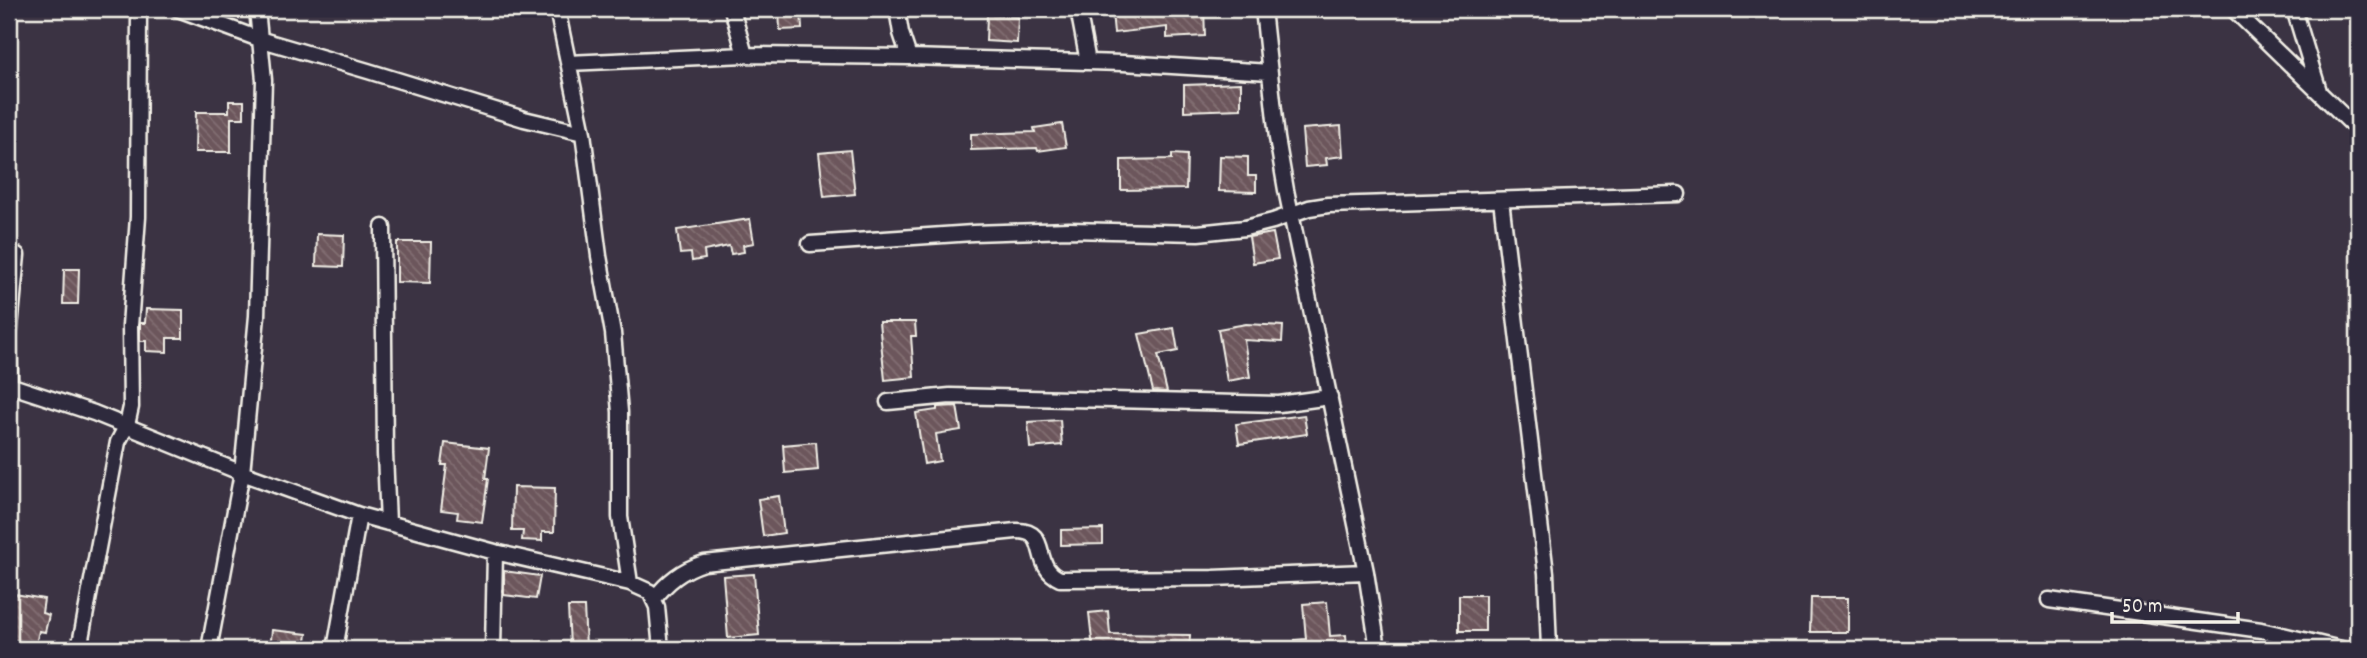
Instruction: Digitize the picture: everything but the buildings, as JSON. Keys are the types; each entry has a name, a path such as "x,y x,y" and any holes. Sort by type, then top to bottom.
{"street":[{"path":"79,649 118,442 127,425 131,407 130,326 138,217 139,9"},
{"path":"178,9 259,39 524,120 583,133"},
{"path":"209,649 242,472 258,289 264,80 257,9"},
{"path":"557,9 583,133 599,256 613,333 620,412 620,517 630,583"},
{"path":"732,9 745,55"},
{"path":"897,9 909,57"},
{"path":"1078,9 1088,62"},
{"path":"1264,9 1277,138 1366,572 1378,649"},
{"path":"2233,9 2358,130"},
{"path":"2294,9 2320,93"},
{"path":"568,63 745,55 909,57 1088,62 1270,72"},
{"path":"810,244 972,233 1069,230 1198,233 1245,228 1309,208 1328,205 1678,194"},
{"path":"1501,200 1546,573 1549,649"},
{"path":"383,227 388,523"},
{"path":"17,255 9,338 9,385 127,425 242,472 359,515 495,552 630,583 650,592 654,599 661,649"},
{"path":"888,402 950,396 1279,404 1330,397"},
{"path":"335,649 359,515"},
{"path":"654,599 666,583 687,569 704,564 1028,530 1035,536 1046,568 1052,576 1060,579 1213,578 1366,572"},
{"path":"493,649 495,552"},
{"path":"2049,600 2261,630 2342,649"}]}
